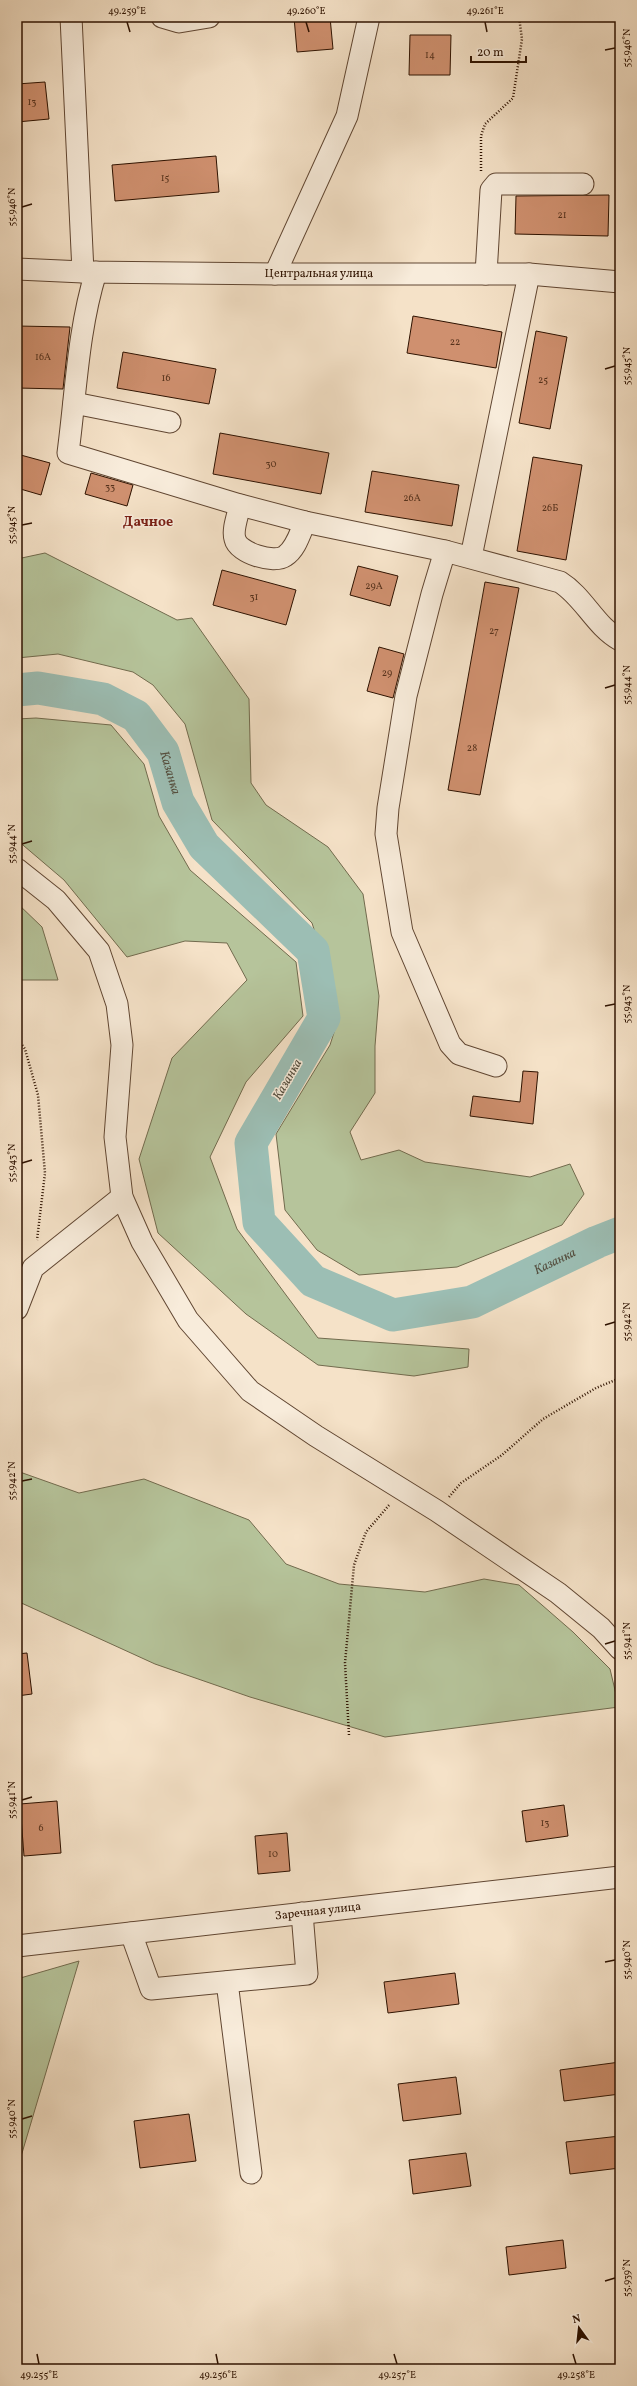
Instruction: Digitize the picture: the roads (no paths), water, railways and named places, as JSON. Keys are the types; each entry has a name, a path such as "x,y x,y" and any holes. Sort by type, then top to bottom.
{"street":[{"path":"71,17 90,272 88,298 80,342 68,453 240,505 305,522 445,551 560,582 574,591 607,633 620,640"},
{"path":"162,17 179,22 209,17"},
{"path":"275,274 347,116 370,17"},
{"path":"486,274 491,190 496,184 583,184"},
{"name":"Центральная улица","path":"17,269 90,272 275,274 529,274 620,282"},
{"path":"471,558 529,274"},
{"path":"74,403 170,422"},
{"path":"240,505 234,537 237,546 243,551 273,559 284,557 293,549 305,522"},
{"path":"445,551 432,594 406,696 388,808 387,851 402,932 450,1044 459,1054 496,1066"},
{"path":"17,869 56,900 99,951 117,1004 122,1045 115,1137 122,1197 142,1242 188,1320 250,1391 316,1436 437,1512 558,1593 601,1628 620,1649"},
{"path":"17,1309 33,1268 122,1197"},
{"name":"Заречная улица","path":"18,1941 131,1933 620,1877"},
{"path":"131,1933 151,1989 307,1974 302,1913"},
{"path":"227,1982 251,2173"}],"waterway":[{"name":"Казанка","path":"17,690 38,688 103,699 136,716 163,752 178,802 204,846 313,951 324,1018 251,1143 259,1222 313,1281 393,1315 472,1302 597,1242 620,1233"}],"district":[{"name":"Дачное","path":"148,522"}]}
